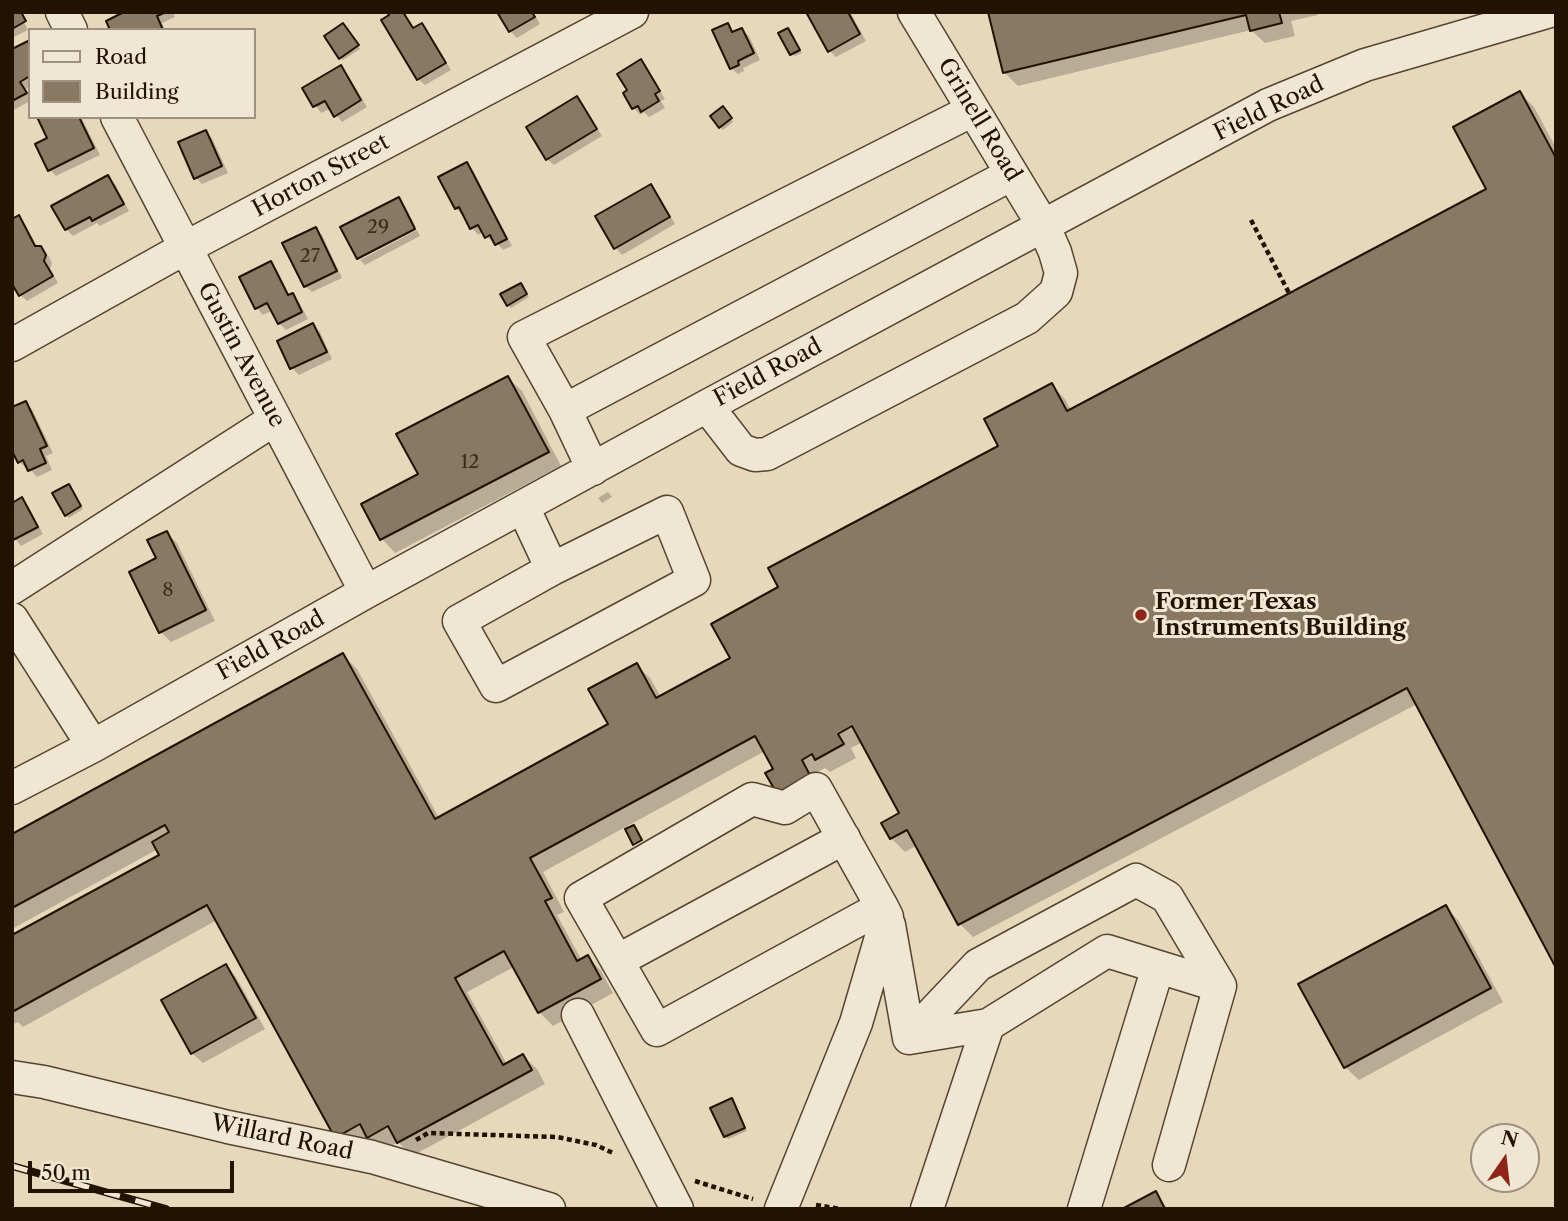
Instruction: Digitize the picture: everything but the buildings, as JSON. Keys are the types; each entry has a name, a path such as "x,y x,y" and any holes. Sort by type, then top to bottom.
{"street":[{"path":"62,12 70,28"},
{"name":"Horton Street","path":"12,345 185,248 632,12"},
{"name":"Grinell Road","path":"707,406 741,450 755,455 768,454 1027,318 1056,292 1061,273 1044,227 914,12"},
{"name":"Field Road","path":"12,788 93,746 366,592 707,406 1268,105 1365,65 1547,12"},
{"path":"593,469 565,410 524,337 973,110"},
{"name":"Gustin Avenue","path":"118,119 366,592"},
{"path":"565,410 1012,174"},
{"path":"12,588 275,419"},
{"path":"523,507 552,569"},
{"path":"667,512 694,580 496,686 459,621 552,569 667,512"},
{"path":"12,619 93,746"},
{"path":"885,912 657,1030 581,898 752,799 785,808 817,789 885,912 909,1038"},
{"path":"617,961 844,838"},
{"path":"909,1038 978,965 1136,880 1167,897 1220,986 1169,1166"},
{"path":"769,1204 856,1023 885,912"},
{"path":"909,1038 988,1025 1107,951 1220,986"},
{"path":"1084,1209 1158,967"},
{"path":"578,1015 677,1209"},
{"path":"927,1209 988,1025"},
{"name":"Willard Road","path":"12,1077 372,1157 549,1209"}],"path":[{"path":"1251,220 1289,293"},
{"path":"410,1144 428,1133 557,1138 596,1145 620,1156"},
{"path":"684,1177 769,1204"},
{"path":"816,1205 841,1209"}],"railway":[{"path":"12,1166 166,1209"}],"place":[{"name":"Former Texas Instruments Building","path":"1141,615"}]}
